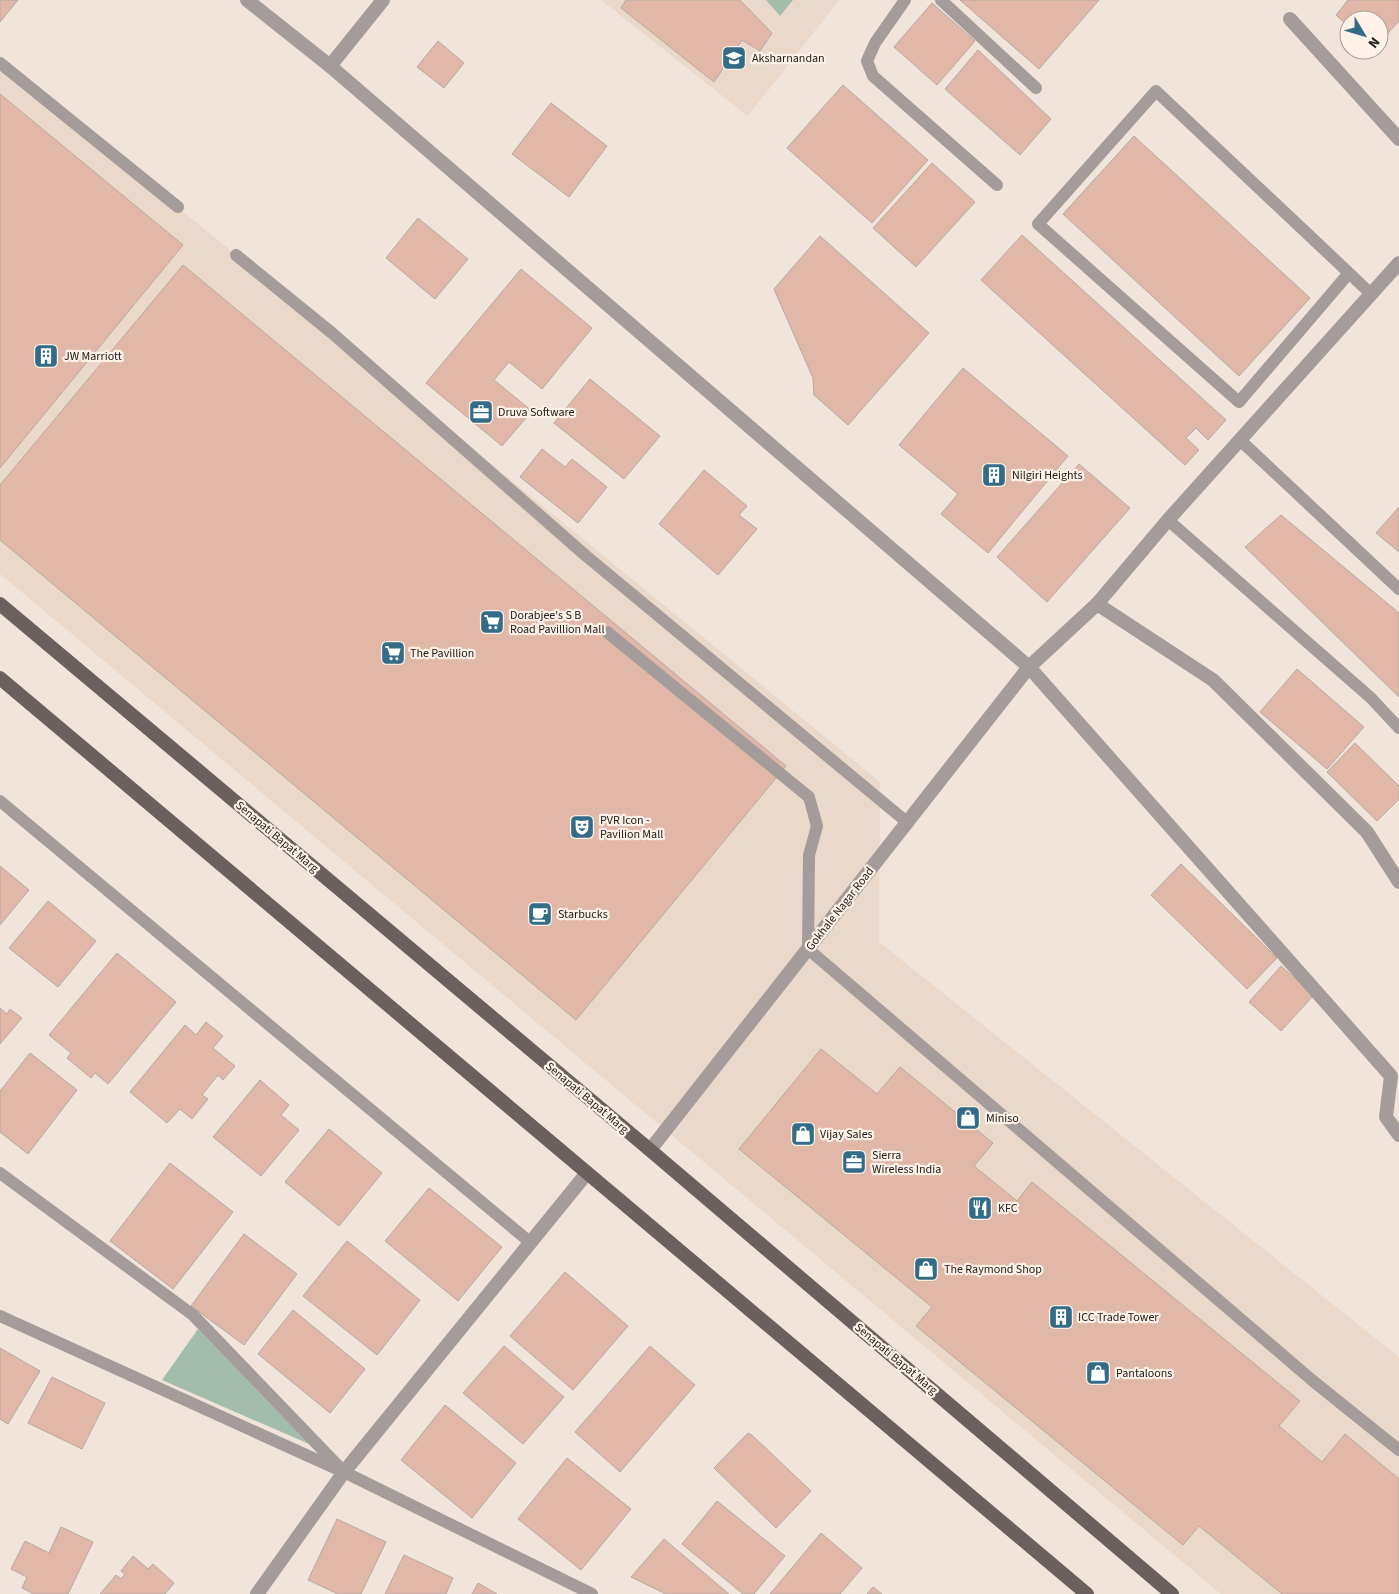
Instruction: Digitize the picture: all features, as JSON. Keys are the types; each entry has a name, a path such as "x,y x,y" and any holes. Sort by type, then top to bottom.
{"main road":[{"name":"Senapati Bapat Marg","path":"0,604 650,1150 1172,1594"},
{"path":"0,678 1087,1594"}],"street":[{"path":"247,0 330,66 1030,667 1391,1076 1386,1117 1399,1135"},
{"path":"330,66 383,0"},
{"path":"1290,19 1399,139"},
{"name":"Gokhale Nagar Road","path":"650,1150 1030,667 1097,604 1168,520 1399,263"},
{"path":"1097,604 1213,680 1367,832 1399,882"},
{"path":"257,1594 344,1472 587,1173"}],"lane":[{"path":"905,0 875,43 867,61 873,76 997,185"},
{"path":"941,0 1036,88"},
{"path":"0,63 178,207"},
{"path":"1349,273 1239,402 1038,224 1156,91 1349,273 1371,294"},
{"path":"236,255 332,333 585,555 908,823"},
{"path":"1240,440 1399,590"},
{"path":"1168,520 1371,698 1399,728"},
{"path":"607,632 809,797 817,826 809,855 808,949 1313,1381 1399,1450"},
{"path":"0,800 531,1243"},
{"path":"0,1173 193,1315 344,1472"},
{"path":"0,1316 344,1472 592,1594"}],"shaded area":[{"name":"Aksharnandan","path":"601,0 839,0 748,116"},
{"path":"0,62 880,782 879,942 1399,1357 1399,1594 1221,1594 0,574"}],"green space":[{"path":"766,0 793,0 780,16"},
{"path":"198,1329 309,1444 162,1380"}],"building":[{"path":"0,0 18,0 0,22"},
{"path":"626,0 740,0 772,33 760,51 742,40 714,82 621,8"},
{"path":"960,0 1099,0 1039,69"},
{"path":"1348,0 1399,0 1399,21 1389,32 1389,10 1340,10"},
{"path":"932,3 975,41 937,85 894,47"},
{"path":"438,41 464,63 444,88 417,67"},
{"path":"978,50 1051,119 1020,155 945,89"},
{"path":"843,85 928,160 872,223 787,148"},
{"name":"JW Marriott","path":"0,94 183,245 0,468"},
{"path":"551,103 607,146 569,197 512,154"},
{"path":"1134,136 1310,298 1239,376 1063,214"},
{"path":"932,163 975,202 916,267 873,228"},
{"path":"418,218 468,259 435,299 386,258"},
{"path":"1022,235 1226,420 1208,440 1196,428 1186,438 1199,450 1185,465 981,280"},
{"path":"820,236 929,333 848,425 814,395 813,378 774,289"},
{"name":"The Pavillion","path":"183,265 786,766 576,1020 0,540 0,485"},
{"path":"521,269 592,328 542,389 509,362 494,380 532,411 502,446 426,383"},
{"name":"Nilgiri Heights","path":"963,368 1068,456 988,553 941,514 958,494 899,445"},
{"path":"590,379 660,436 624,479 554,423"},
{"path":"542,449 565,467 572,459 607,487 578,523 520,477"},
{"path":"1079,464 1130,508 1047,602 997,557"},
{"path":"704,470 747,506 739,515 757,529 718,575 659,524"},
{"path":"1399,507 1399,552 1376,533"},
{"path":"1281,515 1399,613 1399,697 1245,547"},
{"path":"1297,669 1364,727 1327,769 1260,712"},
{"path":"1355,743 1399,786 1399,799 1377,821 1327,772"},
{"path":"1181,864 1277,958 1247,989 1151,895"},
{"path":"0,866 29,890 0,925"},
{"path":"48,901 96,941 58,987 9,948"},
{"path":"117,953 176,1002 108,1084 95,1073 91,1078 67,1058 71,1053 49,1035"},
{"path":"1281,966 1314,995 1281,1031 1249,1002"},
{"path":"0,1008 7,1014 10,1009 22,1018 0,1044"},
{"path":"206,1022 223,1036 213,1048 235,1066 223,1080 218,1075 202,1095 208,1099 192,1119 180,1109 167,1123 130,1092 185,1025 196,1035"},
{"name":"ICC Trade Tower","path":"821,1049 877,1094 900,1067 993,1143 974,1166 1017,1201 1032,1182 1300,1401 1279,1426 1322,1462 1345,1434 1399,1479 1399,1594 1282,1594 1199,1526 1183,1545 916,1326 932,1307 739,1149"},
{"path":"30,1053 77,1090 28,1154 0,1132 0,1091"},
{"path":"260,1080 289,1105 281,1115 299,1130 261,1176 213,1137"},
{"path":"329,1129 382,1173 339,1226 285,1182"},
{"path":"170,1163 233,1212 173,1289 110,1241"},
{"path":"429,1188 502,1247 458,1301 385,1241"},
{"path":"244,1234 297,1274 244,1345 191,1306"},
{"path":"347,1241 420,1300 377,1355 303,1296"},
{"path":"565,1272 628,1326 573,1390 510,1336"},
{"path":"293,1310 365,1369 330,1413 258,1354"},
{"path":"504,1346 564,1397 523,1444 463,1393"},
{"path":"650,1346 695,1385 620,1472 575,1432"},
{"path":"0,1348 40,1371 8,1424 0,1419"},
{"path":"52,1377 105,1403 82,1449 28,1423"},
{"path":"445,1405 516,1463 472,1518 401,1460"},
{"path":"748,1433 811,1491 776,1528 714,1468"},
{"path":"567,1458 631,1509 581,1570 518,1519"},
{"path":"717,1501 785,1556 754,1594 743,1594 682,1544"},
{"path":"337,1519 386,1542 361,1594 338,1594 308,1580"},
{"path":"61,1527 93,1542 68,1594 34,1594 22,1588 27,1577 11,1569 25,1541 49,1553"},
{"path":"821,1533 862,1568 840,1594 770,1594"},
{"path":"664,1539 729,1594 666,1594 631,1577"},
{"path":"404,1555 453,1578 446,1594 385,1594"},
{"path":"133,1556 148,1569 153,1564 174,1583 165,1594 100,1594 116,1575 121,1579 125,1574 121,1571"},
{"path":"478,1583 497,1594 472,1594"},
{"path":"873,1587 882,1594 867,1594"}],"place":[{"name":"Aksharnandan","path":"734,58"},
{"name":"JW Marriott","path":"46,356"},
{"name":"Druva Software","path":"481,412"},
{"name":"Nilgiri Heights","path":"994,475"},
{"name":"Dorabjee's S B Road Pavillion Mall","path":"492,622"},
{"name":"The Pavillion","path":"393,653"},
{"name":"PVR Icon - Pavilion Mall","path":"582,827"},
{"name":"Starbucks","path":"540,914"},
{"name":"Miniso","path":"968,1118"},
{"name":"Vijay Sales","path":"803,1134"},
{"name":"Sierra Wireless India","path":"854,1162"},
{"name":"KFC","path":"980,1208"},
{"name":"The Raymond Shop","path":"926,1269"},
{"name":"ICC Trade Tower","path":"1061,1317"},
{"name":"Pantaloons","path":"1098,1373"}]}
